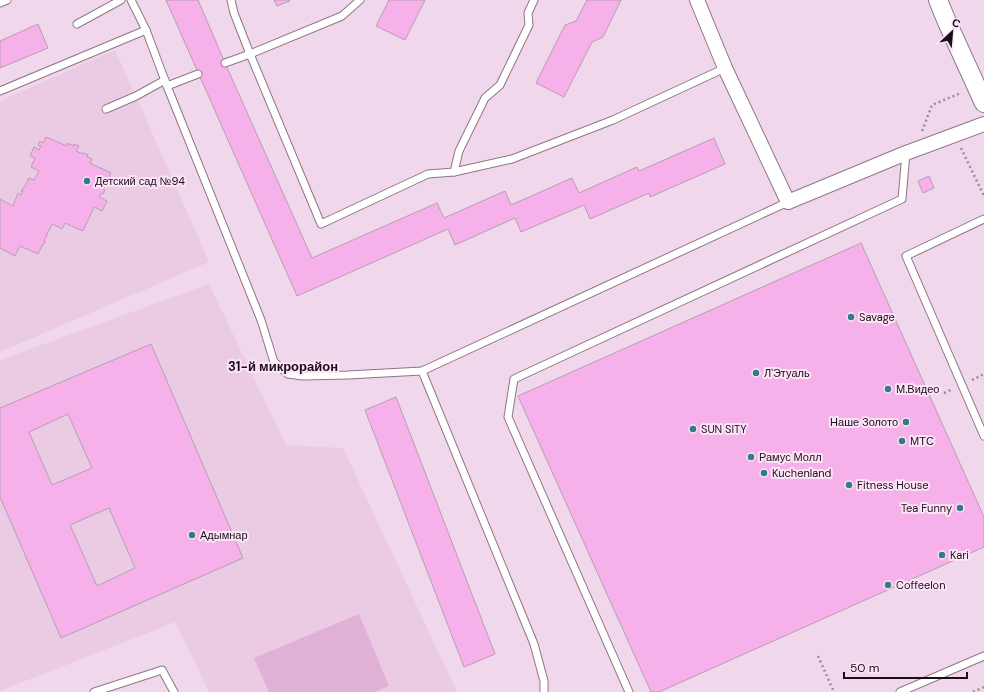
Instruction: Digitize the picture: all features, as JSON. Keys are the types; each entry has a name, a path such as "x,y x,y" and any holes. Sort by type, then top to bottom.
{"street":[{"path":"697,0 725,68 788,202 910,152 984,124"},
{"path":"938,0 984,103"}],"lane":[{"path":"0,3 7,0"},
{"path":"77,24 121,0"},
{"path":"131,0 146,30 261,320 274,362 288,374 303,376 348,375 422,371 788,202"},
{"path":"231,0 234,13 250,54 321,224 428,174 454,172 512,159 613,120 725,68"},
{"path":"225,63 342,16 360,0"},
{"path":"454,172 459,151 485,98 500,85 526,31 529,24 528,13 534,0"},
{"path":"0,91 146,30"},
{"path":"106,109 166,83 198,74"},
{"path":"629,692 508,417 514,379 902,199 910,152"},
{"path":"984,219 906,256 984,436"},
{"path":"422,371 534,644 544,681 544,692"},
{"path":"900,692 984,656"},
{"path":"94,692 162,670 174,692"}],"path":[{"path":"910,152 932,105 977,87"},
{"path":"955,136 984,196"},
{"path":"818,656 834,692"},
{"path":"973,692 984,687"}],"shaded area":[{"name":"Детский сад №94","path":"115,50 209,262 0,352 0,101"},
{"name":"Адымнар","path":"209,284 286,445 343,448 457,692 209,692 175,622 0,691 0,360"},
{"path":"359,614 389,686 374,692 269,692 254,658"}],"building":[{"path":"166,0 198,0 312,258 437,203 444,218 505,191 511,205 572,178 579,193 637,167 639,171 714,138 725,164 650,197 649,193 590,219 584,205 521,232 515,218 455,245 448,229 297,296"},
{"path":"274,0 289,0 290,1 277,6"},
{"path":"389,0 425,0 405,40 376,26"},
{"path":"587,0 621,0 603,37 592,42 564,97 536,83 565,25 576,21"},
{"path":"38,24 48,48 0,68 0,41"},
{"path":"46,137 67,146 68,143 73,146 74,144 79,146 76,151 88,155 87,157 92,159 90,163 111,173 103,189 105,190 103,194 101,193 99,197 107,201 102,211 94,207 83,231 65,223 62,229 52,224 44,241 46,242 43,244 38,254 20,246 15,256 0,248 0,199 13,206 18,193 21,195 23,191 21,191 29,178 34,180 39,171 31,167 35,158 30,156 34,147 39,150 41,146 38,145 40,141 43,143"},
{"path":"929,176 934,188 923,193 918,181"},
{"name":"Рамус Молл","path":"861,243 984,517 984,547 659,692 651,692 518,396"},
{"path":"151,344 243,558 61,638 0,497 0,408","holes":["68,414 92,468 52,485 29,432","109,508 135,568 97,586 70,525"]},
{"path":"396,397 495,654 464,667 365,410"}],"place":[{"name":"Детский сад №94","path":"87,181"},
{"name":"Savage","path":"851,317"},
{"name":"Л'Этуаль","path":"756,373"},
{"name":"М.Видео","path":"888,389"},
{"name":"Наше Золото","path":"906,422"},
{"name":"SUN SITY","path":"693,429"},
{"name":"МТС","path":"902,441"},
{"name":"Рамус Молл","path":"751,457"},
{"name":"Kuchenland","path":"764,473"},
{"name":"Fitness House","path":"849,485"},
{"name":"Tea Funny","path":"960,508"},
{"name":"Адымнар","path":"192,535"},
{"name":"Kari","path":"942,555"},
{"name":"Coffeelon","path":"888,585"}],"district":[{"name":"31-й микрорайон","path":"283,366"}]}
